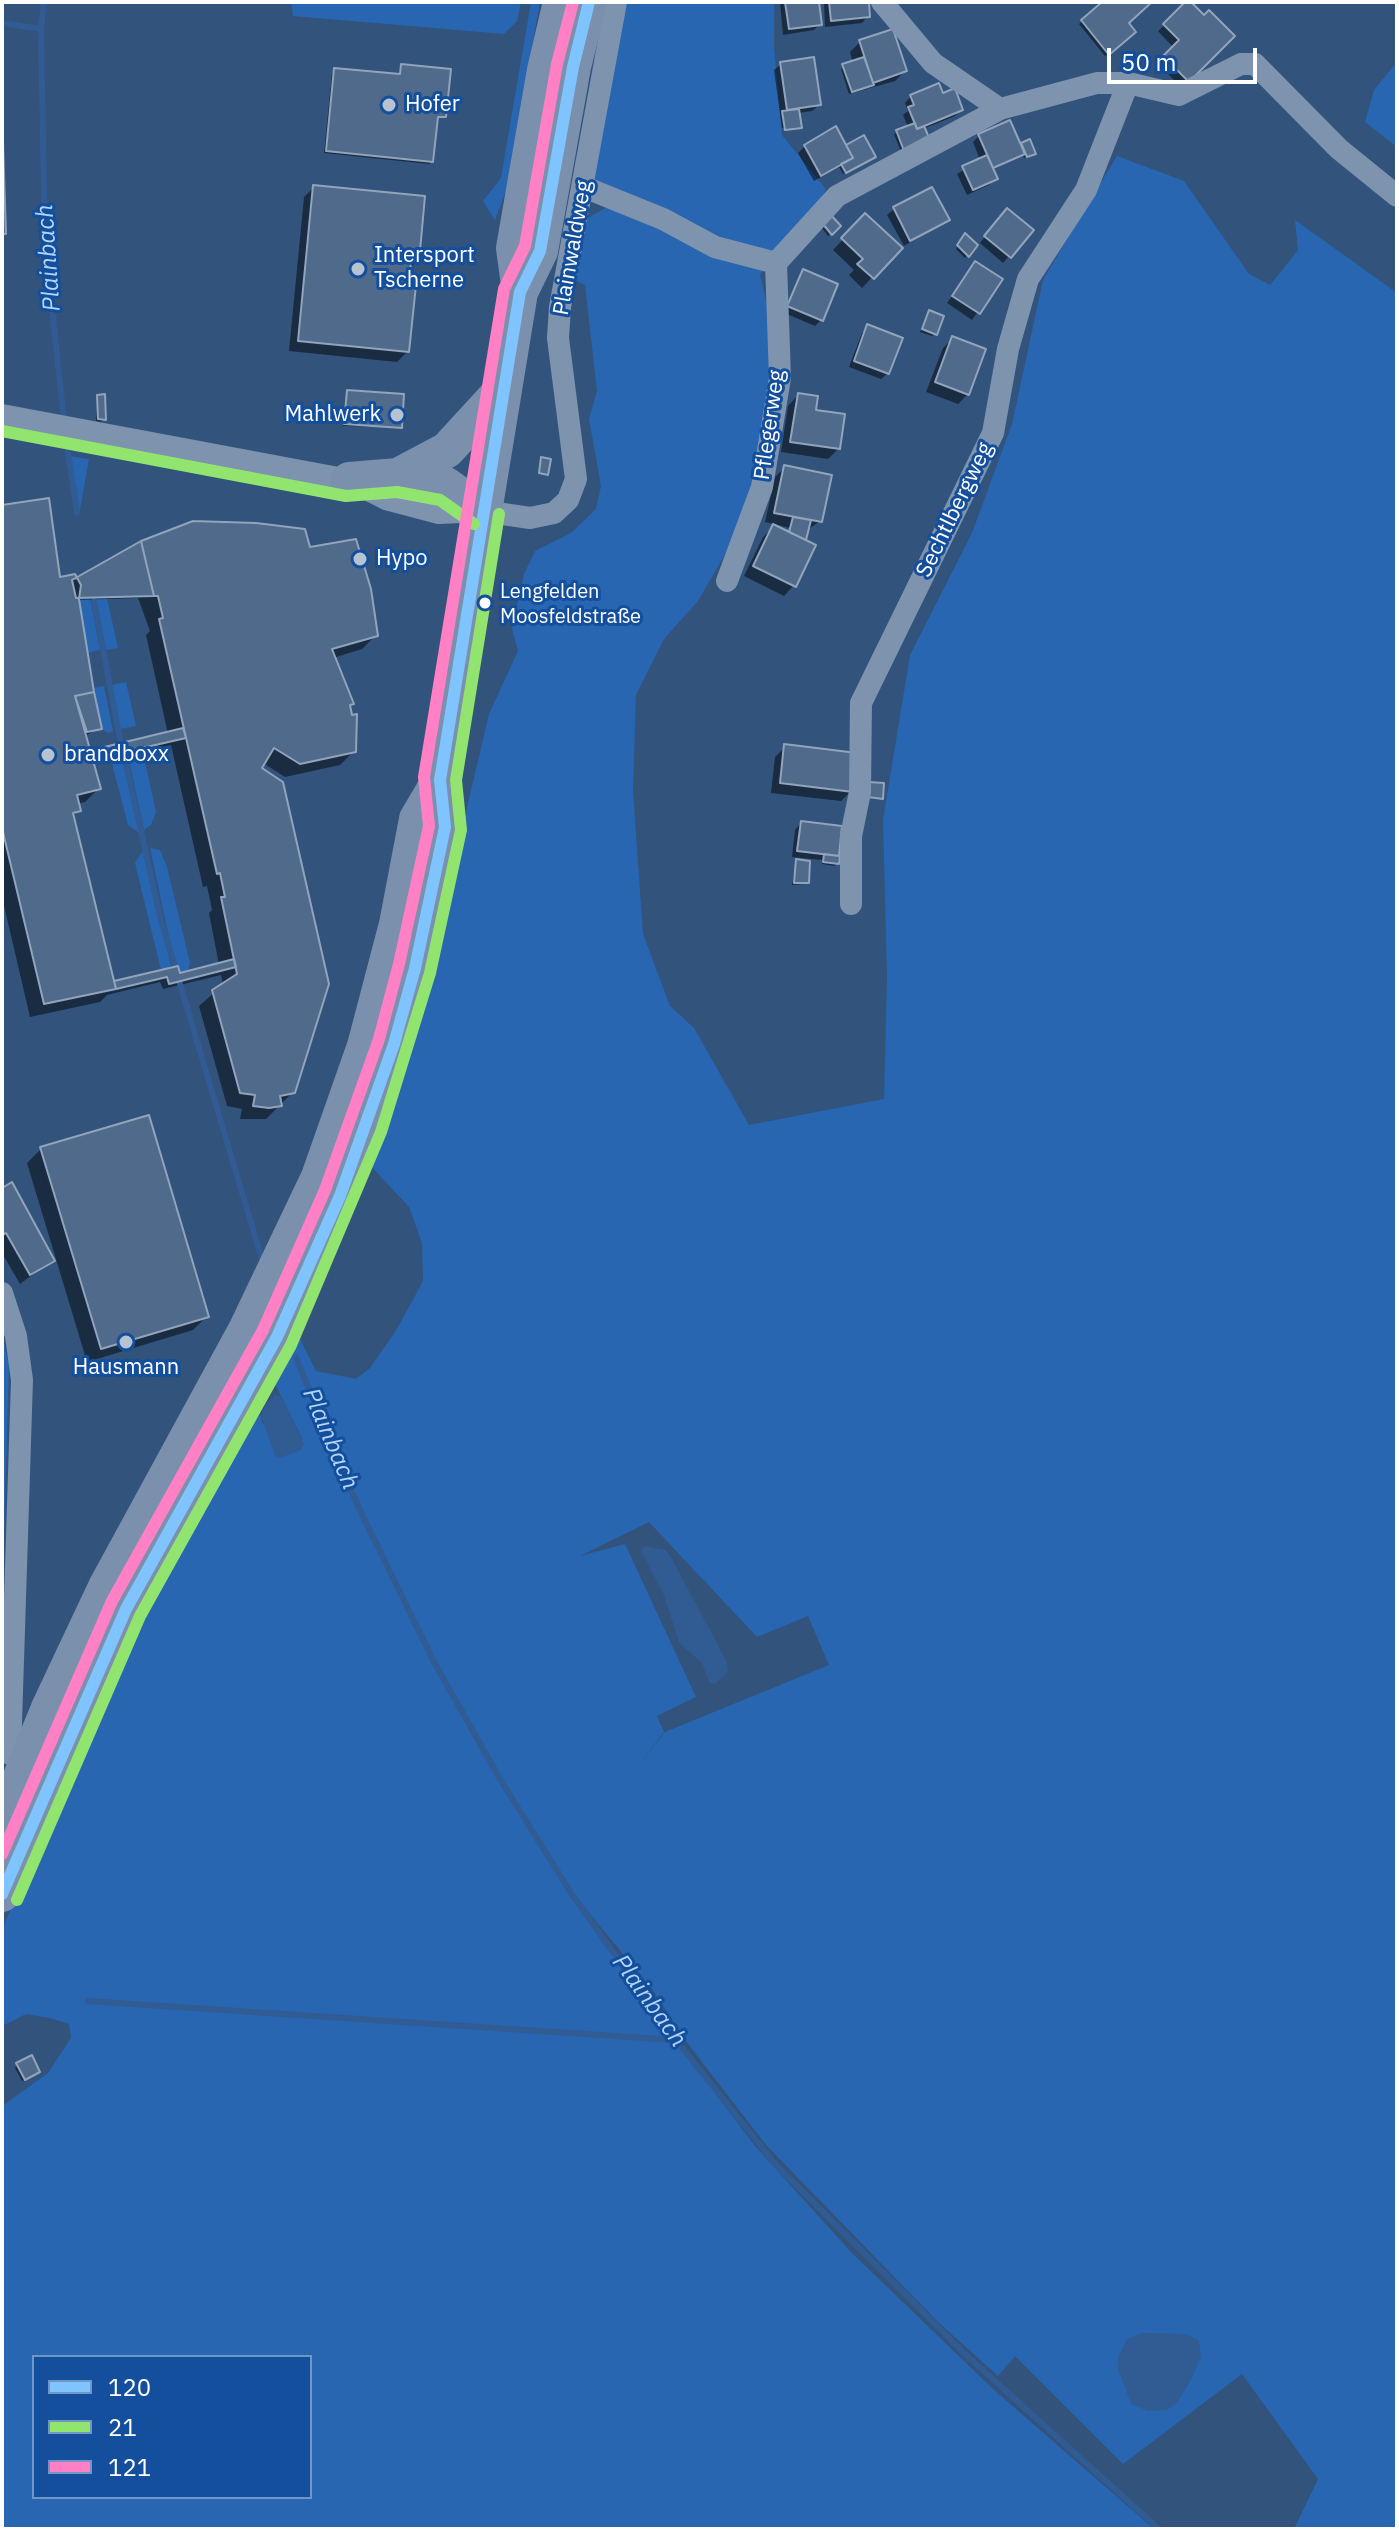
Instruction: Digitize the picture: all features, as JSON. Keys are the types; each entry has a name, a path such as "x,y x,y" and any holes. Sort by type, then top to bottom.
{"main road":[{"path":"520,292 514,248 545,70 561,2"},
{"path":"2,1894 126,1609 277,1337 340,1196 394,1044 415,968 445,827 440,780 520,292 540,251 573,67 589,2"},
{"path":"398,476 447,450 503,389"},
{"path":"349,480 398,476 446,485 483,511"},
{"path":"2,1823 49,1708 107,1585 247,1328 319,1177 365,1046 397,924 417,819 440,780"}],"street":[{"name":"Plainwaldweg","path":"483,511 530,518 554,513 568,500 576,479 558,338 560,307 584,187 599,80 616,2"},
{"path":"882,2 933,63 1000,109"},
{"path":"584,187 663,219 715,247 776,263 837,196 1000,109 1097,83 1128,83 1179,95 1241,64 1255,64 1339,149 1397,196"},
{"name":"Sechtlbergweg","path":"851,904 851,836 860,792 861,703 993,433 1008,349 1028,279 1086,190 1128,83"},
{"name":"Pflegerweg","path":"727,581 762,487 778,394 776,263"},
{"path":"2,415 349,480 386,499 439,513 483,511"},
{"path":"2,1293 16,1336 22,1380 10,1754"}],"shaded area":[{"path":"291,2 521,2 517,21 504,34 293,16"},
{"path":"531,2 540,2 507,188 495,220 483,201 501,178"},
{"path":"619,2 774,2 774,46 782,135 826,189 814,216 774,254 760,275 771,321 775,368 762,457 739,530 698,601 664,639 636,695 633,791 643,934 670,1006 694,1028 749,1125 884,1099 887,977 883,820 910,655 972,533 1012,424 1043,280 1117,156 1184,181 1249,274 1270,285 1298,250 1295,220 1397,293 1397,2529 1294,2529 1318,2479 1242,2374 1123,2464 1015,2356 998,2376 937,2321 766,2145 685,2040 652,1989 565,1884 648,2005 756,2147 851,2252 993,2389 1154,2529 2,2529 2,2106 48,2073 71,2038 69,2024 50,2018 26,2014 2,2026 2,1930 92,1712 246,1417 261,1416 262,1423 302,1438 274,1382 278,1368 298,1335 316,1371 356,1379 370,1368 397,1329 423,1281 422,1243 409,1207 368,1163 446,897 489,714 518,651 512,629 524,574 535,551 571,533 596,509 601,486 589,419 597,391 585,285 575,280 586,219 607,207 588,174","holes":["649,1522 757,1637 808,1616 829,1665 665,1732 639,1765 664,1732 657,1716 696,1697 625,1544 580,1556"]},
{"path":"1397,62 1397,147 1365,122 1374,90"},
{"path":"69,456 89,459 79,515 77,491"},
{"path":"90,598 100,650 88,653 79,599"},
{"path":"96,598 107,598 118,648 106,650"},
{"path":"126,682 136,726 120,729 112,685"},
{"path":"104,686 113,731 108,733 102,729 93,688"},
{"path":"142,748 156,812 151,825 144,830 127,751"},
{"path":"121,753 138,832 128,825 110,756"},
{"path":"150,848 160,850 167,867 190,963 188,971 180,973 175,966"},
{"path":"144,849 171,967 161,970 135,863"},
{"path":"2,1338 9,1363 2,1598"},
{"path":"275,1395 282,1397 304,1444 301,1450 279,1458 275,1456 261,1416 265,1405"},
{"path":"645,1546 666,1550 727,1662 728,1672 715,1684 710,1683 701,1662 679,1643 664,1595 641,1551"},
{"path":"1141,2333 1185,2334 1199,2340 1201,2357 1193,2376 1177,2403 1167,2410 1148,2411 1131,2404 1118,2369 1118,2358 1127,2339"}],"building":[{"path":"785,2 819,2 822,25 789,29"},
{"path":"829,2 869,2 870,17 831,21"},
{"path":"1102,2 1152,2 1129,23 1136,32 1109,55 1081,20"},
{"path":"1185,2 1191,2 1204,15 1209,10 1235,36 1189,82 1163,56 1179,40 1163,24"},
{"path":"893,29 907,71 873,83 859,40"},
{"path":"814,57 821,105 787,110 780,62"},
{"path":"864,57 874,85 852,92 842,64"},
{"name":"Hofer","path":"401,64 451,69 446,117 438,117 433,162 326,151 334,68 400,74"},
{"path":"939,83 943,93 955,88 963,110 917,129 908,107 914,105 910,95"},
{"path":"799,109 802,128 785,130 782,111"},
{"path":"2,113 6,234 2,234"},
{"path":"1010,120 1025,154 993,168 978,134"},
{"path":"915,123 917,129 924,126 930,140 904,151 896,130"},
{"path":"836,126 853,158 821,176 804,145"},
{"path":"864,135 876,157 846,173 841,164 853,158 846,145"},
{"path":"1030,139 1036,154 1027,157 1021,143"},
{"path":"987,155 998,179 973,190 962,166"},
{"name":"Intersport Tscherne","path":"313,185 425,196 419,262 411,261 409,285 416,285 409,352 298,341"},
{"path":"932,187 950,220 910,241 893,207"},
{"path":"1007,208 1034,230 1011,258 984,236"},
{"path":"865,213 903,248 874,279 857,264 863,259 841,238"},
{"path":"831,215 841,226 832,235 822,223"},
{"path":"965,233 978,245 969,257 957,245"},
{"path":"975,261 1003,279 980,314 952,296"},
{"path":"803,269 838,284 823,321 787,306"},
{"path":"929,310 944,316 937,335 922,329"},
{"path":"867,324 903,338 889,374 854,361"},
{"path":"952,336 986,349 969,395 935,382"},
{"path":"347,390 404,394 402,428 344,424"},
{"path":"798,393 818,396 816,410 845,414 840,449 790,442"},
{"path":"105,394 106,420 98,419 97,395"},
{"path":"541,457 551,459 548,475 539,473"},
{"path":"784,465 832,475 822,522 774,513"},
{"name":"brandboxx","path":"49,498 60,577 75,574 81,585 79,599 94,692 75,696 101,789 77,795 81,811 73,813 116,989 44,1004 2,828 2,505"},
{"path":"793,517 811,520 806,540 789,532"},
{"path":"193,521 256,523 305,529 310,547 356,539 371,589 378,636 332,649 354,704 350,705 352,715 357,714 356,752 300,764 274,748 262,768 283,782 329,984 295,1093 280,1096 282,1106 269,1108 253,1106 255,1095 240,1093 212,990 237,974 221,897 225,897 220,873 217,874 159,619 163,618 158,596 154,596 141,541"},
{"path":"773,524 816,545 796,587 753,566"},
{"path":"141,541 154,596 76,598 72,580"},
{"path":"94,692 102,729 87,732 75,696"},
{"path":"183,728 186,738 94,759 92,750"},
{"path":"784,744 857,753 853,792 780,783"},
{"path":"869,782 884,783 883,799 868,797"},
{"path":"801,821 842,826 839,856 797,851"},
{"path":"824,854 840,856 839,864 823,862"},
{"path":"796,859 810,861 809,883 794,883"},
{"path":"234,959 236,967 169,984 167,977 116,989 114,981 178,966 180,973"},
{"path":"149,1115 209,1317 101,1349 40,1147"},
{"path":"12,1182 55,1261 30,1275 6,1233 2,1235 2,1188"},
{"path":"32,2055 40,2072 25,2080 16,2063"}],"waterway":[{"name":"Plainbach","path":"44,2 41,29 45,243 64,421"},
{"path":"2,23 41,29"},
{"name":"Plainbach","path":"65,432 77,513"},
{"name":"Plainbach","path":"94,601 118,729 161,920 263,1263"},
{"name":"Plainbach","path":"296,1358 358,1506 434,1662 500,1779 571,1893 676,2040 776,2165 965,2354 1159,2529"},
{"path":"88,2001 675,2040"}],"transit line":[{"name":"121","path":"2,1854 112,1601 263,1330 325,1190 379,1039 429,826 424,777 504,289 525,246 557,64 573,2"},
{"name":"120","path":"2,1894 126,1609 277,1337 340,1196 394,1044 415,968 445,827 440,780 520,292 540,251 573,67 589,2"},
{"name":"21","path":"2,431 346,496 397,492 440,500 474,524"},
{"name":"21","path":"17,1900 140,1616 291,1345 381,1132 430,973 461,830 456,780 499,514"}],"place":[{"name":"Hofer","path":"389,105"},
{"name":"Intersport Tscherne","path":"358,269"},
{"name":"Mahlwerk","path":"397,415"},
{"name":"Hypo","path":"360,559"},
{"name":"Lengfelden Moosfeldstraße","path":"485,603"},
{"name":"brandboxx","path":"48,755"},
{"name":"Hausmann","path":"126,1342"}]}
